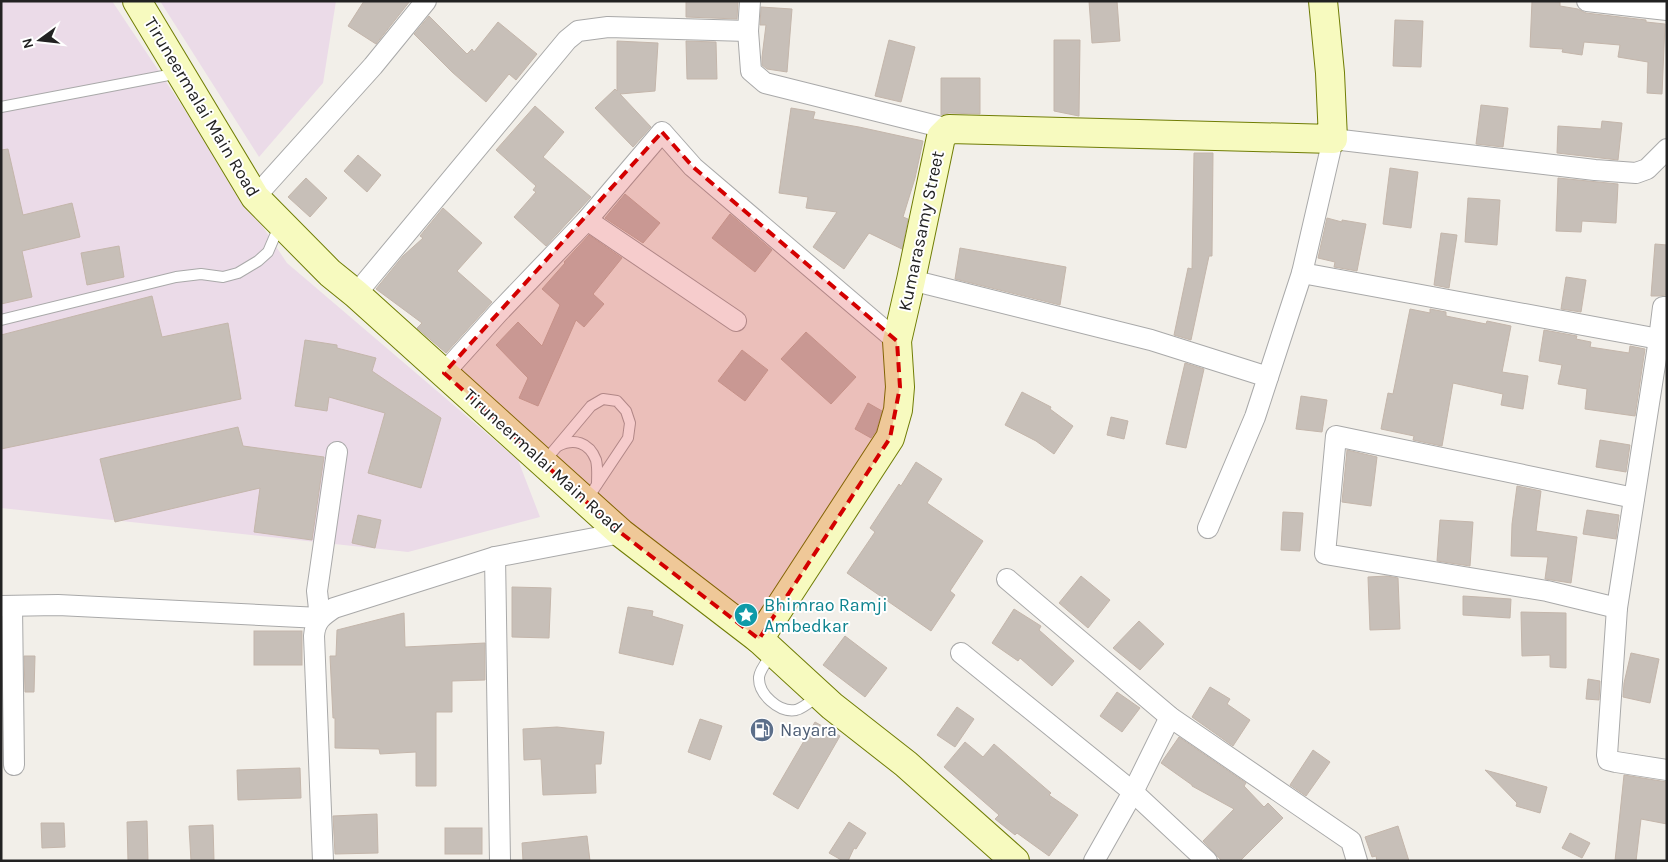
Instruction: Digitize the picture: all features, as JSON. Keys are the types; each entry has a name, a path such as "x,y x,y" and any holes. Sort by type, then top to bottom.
{"main road":[{"name":"Tiruneermalai Main Road","path":"137,1 255,197 330,273 444,373 550,455 591,492 622,533 766,645 826,700 906,764 1016,861"},
{"path":"1323,1 1334,139"},
{"name":"Kumarasamy Street","path":"766,645 890,438 898,410 900,387 897,341 941,137 949,129 1334,139"}],"street":[{"path":"255,197 373,66 426,1"},
{"path":"750,1 748,31 750,71 765,83 949,129"},
{"path":"1587,1 1667,10"},
{"path":"356,294 567,40 578,31 608,27 748,31"},
{"path":"444,373 498,313 587,220 662,132 693,167 897,341"},
{"path":"1208,528 1255,417 1302,273 1334,139 1595,170 1636,173 1647,169 1667,149"},
{"path":"587,220 736,321"},
{"path":"1302,273 1659,339"},
{"path":"911,280 1151,340 1268,377"},
{"path":"1667,307 1663,307 1617,608 1607,755 1608,760 1667,770"},
{"path":"1617,608 1547,592 1325,554 1336,436 1634,498"},
{"path":"320,618 317,591 337,452"},
{"path":"324,861 314,636 314,628 320,618 334,608 495,557 622,533"},
{"path":"495,557 500,861"},
{"path":"1007,579 1170,717 1351,841 1357,861"},
{"path":"14,765 7,606 58,605 320,618"},
{"path":"961,653 1133,792 1207,861"},
{"path":"1094,861 1133,792 1170,717"}],"lane":[{"path":"1,107 180,72"},
{"path":"1,320 176,277 201,274 223,276 238,274 268,252 280,223"},
{"path":"550,455 591,406 603,399 617,401 626,411 630,423 628,438 591,492"},
{"path":"550,455 567,441 578,441 589,449 596,459 597,469 591,492"},
{"path":"766,645 759,679 762,691 766,697 782,708 790,710 826,700"}],"highlighted area":[{"path":"662,132 693,167 897,341 900,387 890,438 759,639 621,533 444,373"}],"shaded area":[{"path":"1,1 112,1 287,263 518,460 540,517 408,552 1,508"},
{"path":"160,1 336,1 323,83 259,157"}],"building":[{"path":"364,1 410,1 376,44 348,26"},
{"path":"686,1 738,1 737,19 686,17"},
{"path":"1089,1 1117,1 1120,41 1092,43"},
{"path":"1532,1 1560,2 1560,6 1578,9 1586,13 1665,24 1662,94 1647,93 1648,62 1618,57 1620,45 1584,42 1582,55 1562,52 1563,49 1530,47"},
{"path":"761,7 792,9 787,72 767,69 762,65 766,25 760,25"},
{"path":"429,16 467,54 472,49 474,52 498,22 537,54 516,80 509,74 486,102 452,72 414,34"},
{"path":"1395,20 1423,21 1421,67 1393,66"},
{"path":"889,40 915,47 901,102 875,96"},
{"path":"1054,40 1080,40 1079,116 1054,111"},
{"path":"617,41 658,43 655,91 620,94 651,127 633,147 595,108 615,89 617,91"},
{"path":"686,41 716,42 717,79 687,79"},
{"path":"941,78 980,78 980,114 949,113 941,115"},
{"path":"1481,105 1508,108 1503,147 1476,144"},
{"path":"535,106 564,132 543,157 591,197 546,246 514,217 536,192 533,190 536,186 496,150"},
{"path":"791,108 815,112 813,119 923,141 915,178 903,217 908,219 902,249 869,233 844,269 813,247 837,212 806,208 808,197 779,193"},
{"path":"1602,121 1622,123 1618,160 1557,153 1558,126 1601,129"},
{"path":"8,149 23,215 72,203 80,237 22,251 32,297 1,304 1,150"},
{"path":"1194,153 1213,153 1212,256 1209,256 1191,340 1174,335 1188,268 1192,269"},
{"path":"358,155 381,175 367,192 344,171"},
{"path":"1390,168 1418,172 1411,228 1383,224"},
{"path":"306,178 327,198 310,217 288,197"},
{"path":"1558,178 1618,184 1616,223 1582,221 1581,232 1556,231"},
{"path":"625,194 660,223 643,243 605,218"},
{"path":"1468,198 1500,200 1497,245 1465,242"},
{"path":"443,208 482,243 457,271 492,302 446,353 417,328 422,323 376,289 403,256 423,238 420,236"},
{"path":"730,214 772,250 755,272 712,238"},
{"path":"1327,218 1342,222 1342,220 1366,224 1357,271 1334,267 1335,262 1318,258"},
{"path":"1441,233 1457,235 1449,288 1434,285"},
{"path":"589,235 622,258 593,294 604,304 584,327 576,320 538,406 519,398 528,378 496,345 518,322 542,346 560,305 542,289"},
{"path":"1655,244 1667,245 1667,295 1651,296"},
{"path":"119,246 124,277 87,285 81,253"},
{"path":"960,248 1066,267 1060,305 955,279"},
{"path":"1566,277 1586,280 1581,312 1561,309"},
{"path":"152,296 162,337 228,323 241,399 1,449 1,335"},
{"path":"1410,309 1430,313 1430,309 1446,312 1446,316 1486,324 1487,321 1511,326 1502,372 1528,376 1523,409 1501,405 1503,394 1453,383 1442,446 1413,440 1414,436 1381,429 1388,393 1393,394"},
{"path":"1544,330 1577,336 1576,339 1591,342 1590,347 1629,353 1630,346 1645,349 1635,416 1585,409 1587,389 1558,384 1562,365 1539,361"},
{"path":"806,332 856,377 831,404 781,359"},
{"path":"305,340 337,345 337,348 376,358 372,371 441,418 421,488 368,473 385,413 329,397 327,411 295,406"},
{"path":"742,350 768,370 745,401 718,381"},
{"path":"1185,363 1204,369 1186,448 1166,444"},
{"path":"1022,392 1051,407 1050,409 1073,426 1054,454 1036,441 1005,425"},
{"path":"1301,396 1327,400 1322,432 1296,429"},
{"path":"868,403 882,411 876,431 871,438 855,429"},
{"path":"1111,417 1128,421 1124,439 1107,435"},
{"path":"238,427 243,446 324,457 312,540 254,532 260,488 115,522 100,459"},
{"path":"1600,440 1630,445 1626,472 1596,467"},
{"path":"1347,450 1377,457 1371,506 1342,502"},
{"path":"916,462 942,479 927,503 983,541 950,591 955,595 931,631 847,573 875,532 870,528"},
{"path":"1517,486 1541,491 1536,531 1577,537 1571,583 1545,579 1548,557 1511,556 1512,524"},
{"path":"1587,510 1619,515 1616,539 1583,534"},
{"path":"1283,512 1303,513 1300,551 1281,550"},
{"path":"358,515 381,520 375,548 352,543"},
{"path":"1440,520 1473,522 1470,566 1437,561"},
{"path":"1081,576 1110,600 1088,628 1059,603"},
{"path":"1387,576 1398,578 1400,629 1370,630 1368,577"},
{"path":"512,587 551,588 549,638 512,637"},
{"path":"1463,596 1511,599 1510,618 1463,615"},
{"path":"628,607 653,611 652,616 683,625 673,665 619,653"},
{"path":"1014,609 1041,626 1039,630 1074,661 1052,686 1020,658 1018,661 992,643"},
{"path":"1521,612 1566,613 1566,668 1550,667 1550,655 1522,656"},
{"path":"404,613 405,647 485,643 485,680 452,681 452,712 436,712 436,786 416,786 416,752 380,754 379,749 335,748 335,718 333,718 330,656 336,656 337,630"},
{"path":"1139,621 1164,644 1140,670 1113,648"},
{"path":"254,631 302,631 302,665 254,665"},
{"path":"845,636 887,668 865,697 823,665"},
{"path":"1631,653 1659,659 1650,703 1623,697 1624,683"},
{"path":"24,656 35,656 34,692 25,692"},
{"path":"1588,679 1600,681 1599,700 1586,699"},
{"path":"1210,687 1230,699 1227,704 1250,720 1233,746 1192,717"},
{"path":"1117,692 1140,708 1122,732 1100,716"},
{"path":"957,707 974,719 955,747 937,735"},
{"path":"700,719 722,726 710,760 688,752"},
{"path":"815,722 840,736 798,809 773,794"},
{"path":"557,727 604,732 601,764 595,764 596,793 543,795 541,759 524,760 523,729"},
{"path":"1179,737 1246,783 1244,786 1264,807 1268,803 1283,818 1240,861 1222,861 1203,841 1234,809 1192,786 1161,763"},
{"path":"965,742 983,757 994,744 1051,793 1049,795 1078,815 1049,856 1017,833 1015,835 995,819 999,815 944,767"},
{"path":"1313,750 1330,762 1306,796 1290,785"},
{"path":"300,768 301,798 238,800 237,770"},
{"path":"1485,770 1547,787 1540,813 1516,806 1517,803"},
{"path":"1624,775 1667,782 1667,824 1641,819 1636,861 1615,861"},
{"path":"377,814 378,853 335,854 333,816"},
{"path":"147,821 148,861 128,861 127,822"},
{"path":"849,822 866,833 856,849 854,848 848,861 843,861 829,853"},
{"path":"41,823 64,823 65,847 42,848"},
{"path":"213,825 214,861 191,861 189,826"},
{"path":"1398,826 1409,861 1377,861 1376,856 1372,857 1365,837"},
{"path":"445,828 482,828 482,854 445,854"},
{"path":"1570,833 1590,843 1582,858 1562,848"},
{"path":"587,836 590,861 523,861 522,843"}],"place":[{"name":"Bhimrao Ramji Ambedkar","path":"746,615"},
{"name":"Nayara","path":"762,730"}]}
